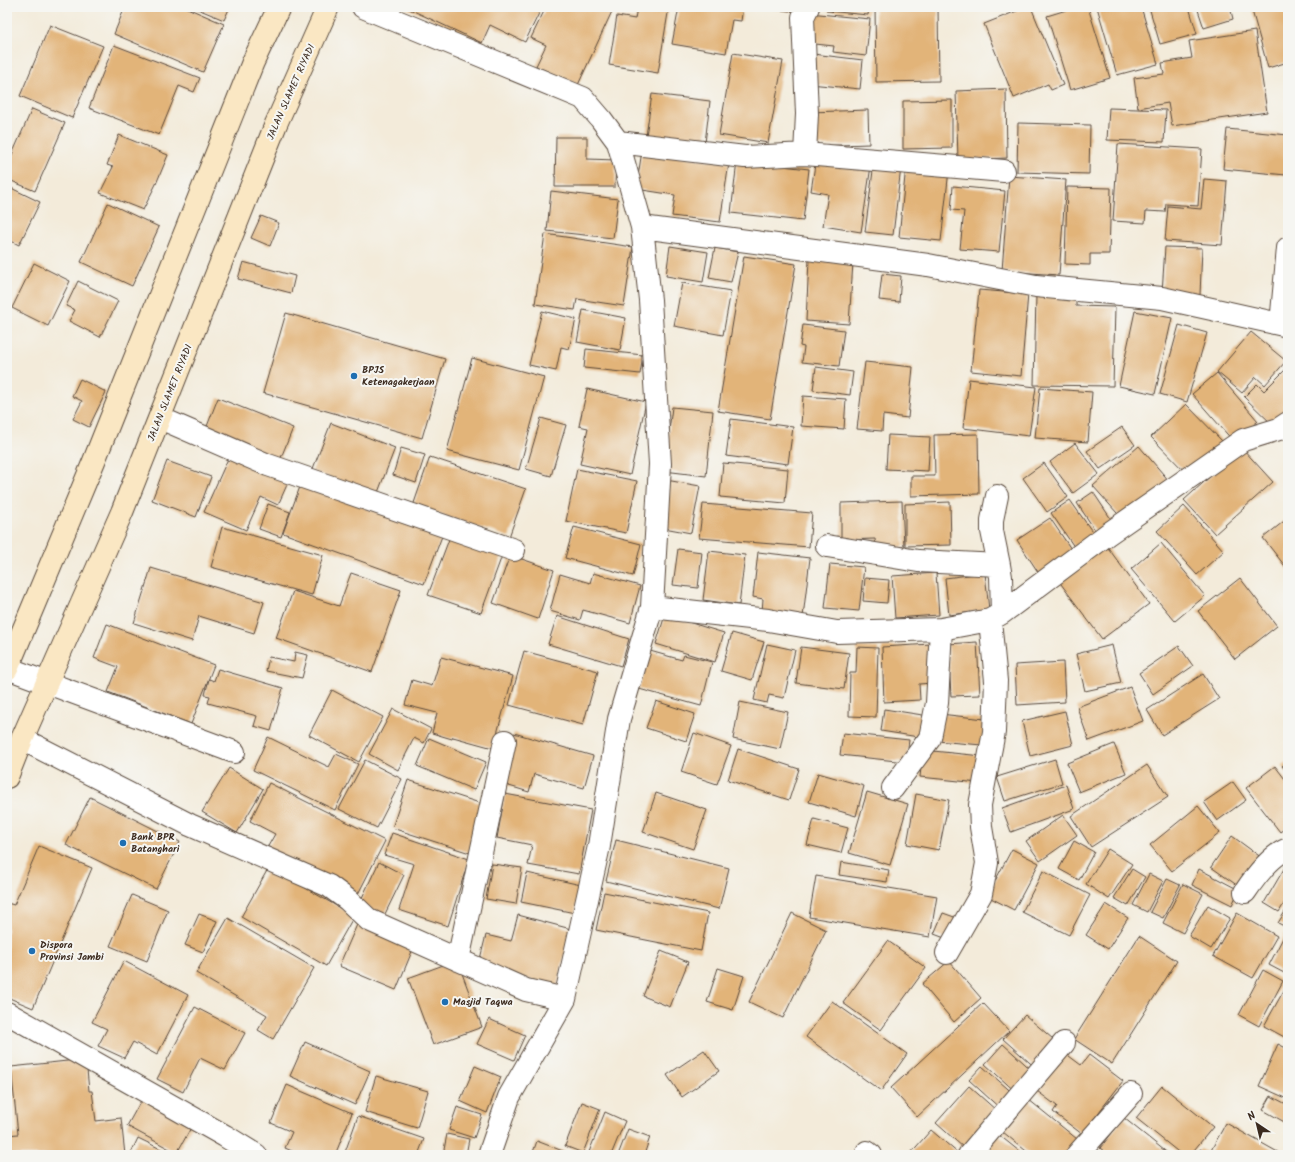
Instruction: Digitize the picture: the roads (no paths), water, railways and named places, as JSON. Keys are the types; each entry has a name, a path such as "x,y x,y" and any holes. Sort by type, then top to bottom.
{"main road":[{"path":"7,669 94,461 253,62 280,7"},
{"name":"JALAN SLAMET RIYADI","path":"7,777 22,739 122,512 276,124 328,7"}],"street":[{"path":"363,7 583,98 618,142 642,227 650,300 660,464 652,607 619,719 599,846 565,999 509,1097 488,1155"},
{"path":"805,154 806,114 803,17 808,7"},
{"path":"618,142 745,156 805,154 1004,171"},
{"path":"642,227 928,266 1036,286 1162,298 1284,325 1288,248"},
{"path":"160,418 268,465 514,550"},
{"path":"652,607 768,620 837,632 941,629 996,616 1108,534 1243,440 1280,429 1288,423"},
{"path":"947,953 981,894 987,863 981,826 980,805 994,732 996,616 1001,576 992,531 992,520 997,496"},
{"path":"827,546 918,560 999,565"},
{"path":"892,788 930,738 938,703 941,629"},
{"path":"7,669 234,752"},
{"path":"22,739 190,825 329,886 348,900 369,920 526,990 565,999"},
{"path":"458,960 505,741"},
{"path":"1245,892 1256,876 1280,852 1288,849"},
{"path":"7,1013 256,1155"},
{"path":"969,1155 1064,1043"},
{"path":"1077,1155 1131,1094"}],"place":[{"name":"BPJS Ketenagakerjaan","path":"354,376"},
{"name":"Bank BPR Batanghari","path":"123,843"},
{"name":"Dispora Provinsi Jambi","path":"32,951"},
{"name":"Masjid Taqwa","path":"445,1002"}]}
